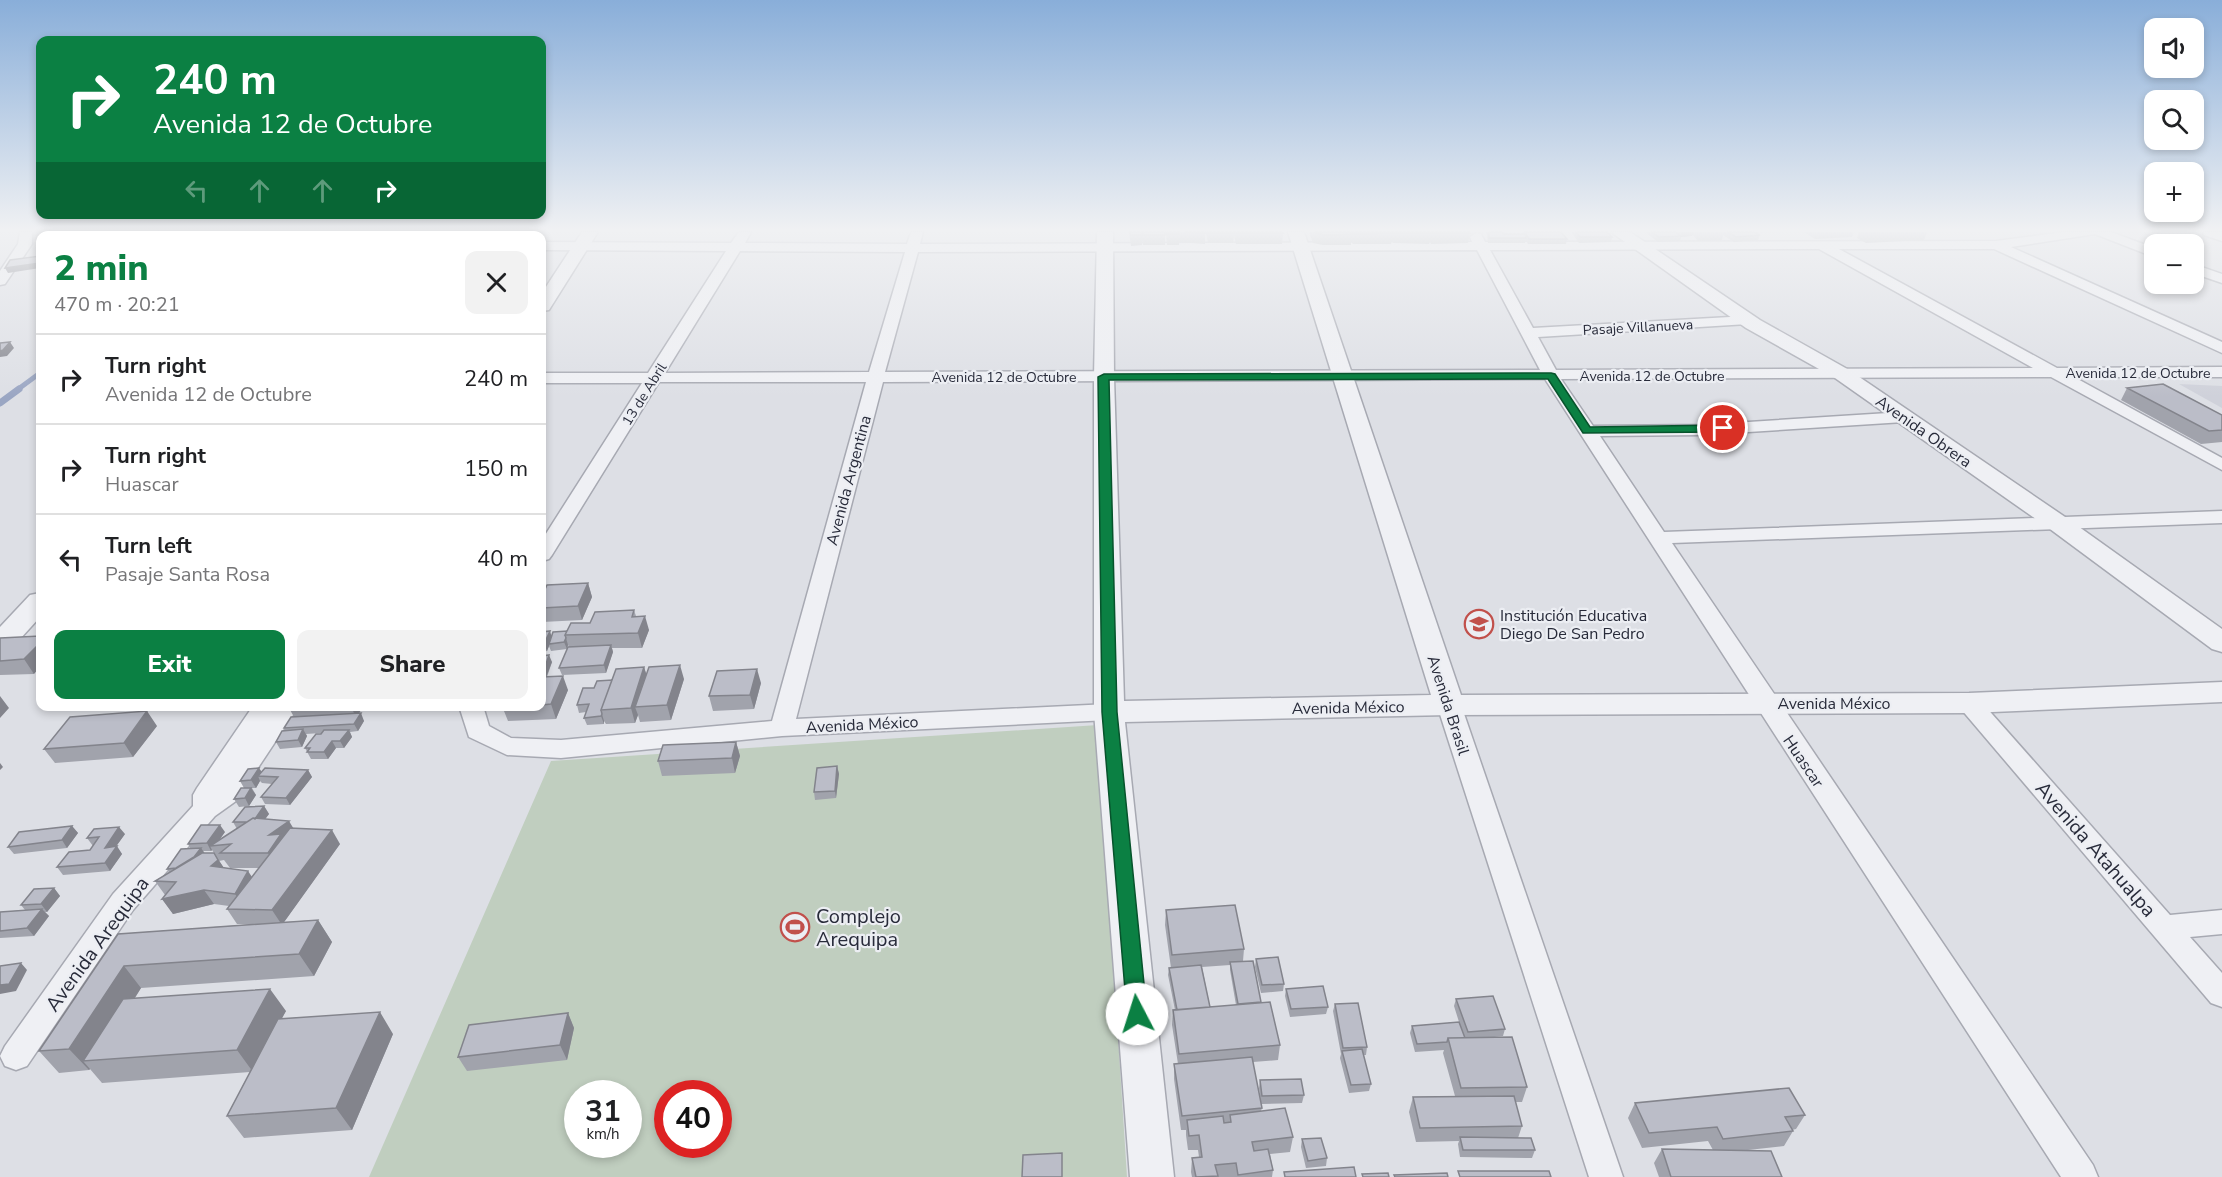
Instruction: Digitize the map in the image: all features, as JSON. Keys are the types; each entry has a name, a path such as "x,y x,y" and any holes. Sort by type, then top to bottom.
{"street":[{"name":"13 de Abril","path":"546,549 710,287"},
{"name":"Avenida Argentina","path":"782,728 901,287"},
{"path":"1105,287 1109,712 1152,1177"},
{"name":"Avenida Brasil","path":"1314,287 1449,705 1606,1177"},
{"name":"Huascar","path":"1503,287 1551,376 1656,538 2081,1177"},
{"name":"Avenida Obrera","path":"1700,287 1748,320 1842,375 1904,417 2059,524 2222,643"},
{"path":"1898,287 2222,465"},
{"path":"2089,287 2222,348"},
{"name":"Pasaje Villanueva","path":"1528,333 1610,330 1748,320"},
{"name":"Avenida 12 de Octubre","path":"546,378 2222,372"},
{"path":"1587,431 1701,430 1904,417"},
{"path":"1656,538 2222,517"},
{"path":"0,644 36,605"},
{"name":"Avenida México","path":"472,711 478,730 507,746 561,749 782,728 1109,712 1449,705 1969,703 2222,692"},
{"name":"Avenida Atahualpa","path":"1969,703 2222,994"},
{"name":"Avenida Arequipa","path":"206,809 206,795 263,711"},
{"name":"Avenida Arequipa","path":"16,1056 123,902 206,809 227,794 284,711"},
{"path":"2164,927 2222,922"}],"shaded area":[{"path":"2179,384 2222,386 2222,408"}],"green space":[{"name":"Complejo Arequipa","path":"1098,725 1127,1177 369,1177 551,761"}],"building":[{"path":"10,342 3,350 0,351 0,343"},
{"path":"2163,384 2222,415 2222,430 2209,431 2127,388"},
{"path":"588,583 578,606 546,608 547,585"},
{"path":"634,610 632,617 645,616 638,633 565,635 571,623 590,623 595,612"},
{"path":"567,631 564,642 549,644 553,632"},
{"path":"36,636 36,647 24,659 0,661 0,638"},
{"path":"611,645 604,665 559,668 568,647"},
{"path":"680,665 667,705 635,707 649,667"},
{"path":"644,667 631,708 601,710 616,669"},
{"path":"757,669 750,695 709,696 717,671"},
{"path":"563,676 551,704 546,705 546,677"},
{"path":"612,680 601,716 584,718 589,704 577,705 583,688 594,688 597,681"},
{"path":"147,711 124,743 44,749 70,717"},
{"path":"361,713 354,724 284,728 291,717"},
{"path":"303,729 298,740 276,742 282,731"},
{"path":"324,730 349,730 340,741 332,741 324,752 307,752 310,748 305,748 316,734 321,734"},
{"path":"736,742 732,758 658,761 663,745"},
{"path":"837,766 835,791 814,792 817,768"},
{"path":"259,768 251,780 240,781 248,769"},
{"path":"265,768 308,770 286,798 261,797 278,777 258,776"},
{"path":"241,788 251,788 245,798 234,799"},
{"path":"264,806 255,819 247,822 233,822 245,807"},
{"path":"253,818 289,821 269,835 281,834 268,853 220,853 231,844 210,846"},
{"path":"201,825 220,825 207,843 188,844"},
{"path":"72,826 62,840 8,847 19,832"},
{"path":"119,827 105,848 117,846 105,863 57,867 69,852 90,850 99,837 87,838 94,829"},
{"path":"290,828 332,830 272,910 227,909"},
{"path":"201,848 194,857 176,868 167,869 181,849"},
{"path":"202,853 214,853 218,860 211,866 248,871 235,894 204,890 162,899 176,882 155,881"},
{"path":"54,888 41,904 21,905 34,889"},
{"path":"1235,905 1244,949 1172,955 1166,910"},
{"path":"42,909 27,928 0,931 0,912"},
{"path":"318,920 299,954 124,966 69,1049 39,1051 118,934"},
{"path":"1278,957 1284,984 1262,985 1256,959"},
{"path":"1253,961 1261,1002 1238,1004 1230,962"},
{"path":"21,963 9,984 0,985 0,966"},
{"path":"1201,965 1210,1007 1177,1010 1169,968"},
{"path":"1323,986 1328,1007 1291,1009 1286,989"},
{"path":"270,989 237,1050 83,1061 123,999"},
{"path":"1493,996 1505,1029 1468,1032 1456,999"},
{"path":"1270,1002 1280,1045 1179,1054 1173,1010"},
{"path":"1358,1003 1367,1047 1343,1048 1335,1004"},
{"path":"380,1012 336,1108 227,1116 278,1019"},
{"path":"568,1013 560,1045 458,1057 469,1025"},
{"path":"1459,1022 1465,1038 1448,1038 1447,1042 1417,1044 1412,1026"},
{"path":"1512,1037 1527,1087 1461,1088 1448,1038"},
{"path":"1362,1049 1371,1084 1351,1085 1342,1051"},
{"path":"1252,1057 1262,1108 1182,1116 1174,1064"},
{"path":"1301,1079 1304,1095 1262,1096 1260,1080"},
{"path":"1789,1088 1805,1115 1785,1117 1793,1131 1723,1139 1717,1127 1649,1133 1635,1103"},
{"path":"1514,1096 1522,1126 1420,1128 1413,1097"},
{"path":"1285,1108 1293,1137 1252,1142 1254,1151 1268,1149 1273,1170 1238,1175 1236,1163 1215,1165 1218,1176 1196,1177 1192,1158 1202,1157 1199,1135 1189,1136 1187,1120 1223,1116 1224,1123 1231,1122 1230,1115"},
{"path":"1460,1137 1531,1138 1535,1150 1463,1150"},
{"path":"1321,1138 1327,1158 1308,1161 1302,1139"},
{"path":"1662,1149 1771,1151 1782,1177 1671,1177"},
{"path":"1062,1153 1062,1177 1022,1177 1023,1155"},
{"path":"1354,1167 1356,1177 1285,1177 1284,1172"},
{"path":"1458,1171 1549,1171 1551,1177 1460,1177"},
{"path":"1388,1173 1389,1177 1363,1177 1362,1174"},
{"path":"1447,1173 1448,1177 1395,1177 1394,1175"}],"waterway":[{"path":"17,390 36,376"},
{"path":"0,403 19,389"}],"place":[{"name":"Institución Educativa Diego De San Pedro","path":"1479,624"},
{"name":"Complejo Arequipa","path":"795,927"}],"route":[{"path":"1137,1014 1109,712 1104,377 1551,376 1587,431 1723,428"}]}
